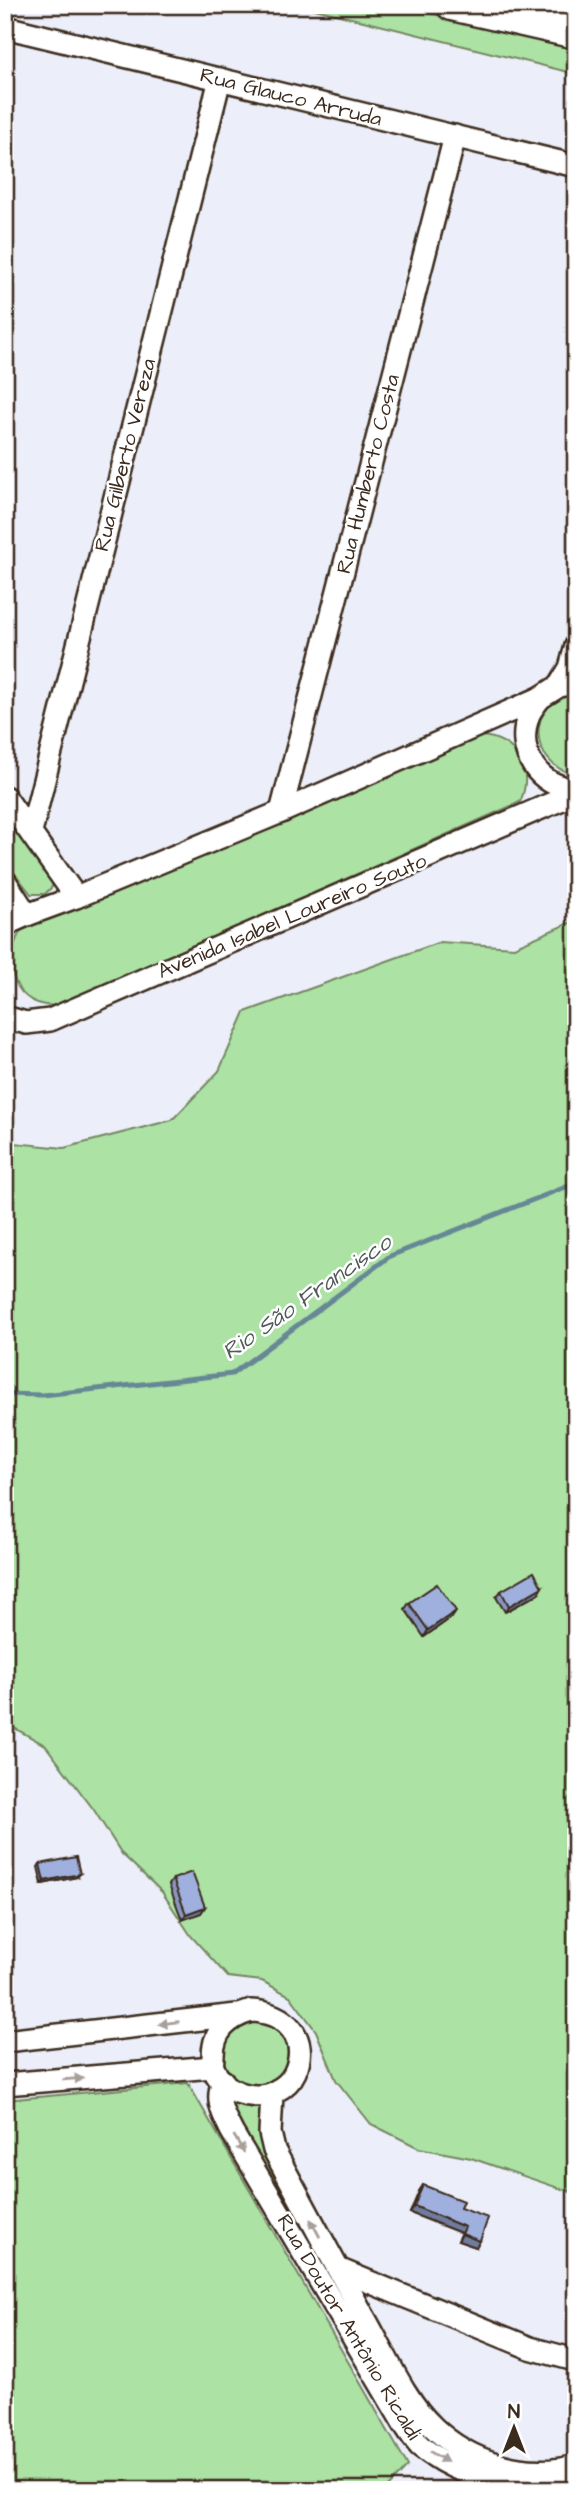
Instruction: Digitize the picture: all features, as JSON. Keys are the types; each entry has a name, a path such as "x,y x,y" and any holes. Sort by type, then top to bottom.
{"street":[{"path":"452,5 576,33"},
{"name":"Rua Glauco Arruda","path":"5,27 576,166"},
{"name":"Rua Gilberto Vereza","path":"31,832 220,79"},
{"name":"Rua Humberto Costa","path":"281,812 455,136"},
{"path":"5,928 11,922 27,915 281,812 540,698 570,675 576,646"},
{"name":"Avenida Isabel Loureiro Souto","path":"540,698 529,713 524,732 525,750 534,767 547,781 576,791"},
{"name":"Avenida Isabel Loureiro Souto","path":"5,1017 26,1023 50,1020 576,791"},
{"path":"5,797 76,897"},
{"path":"5,881 27,915"},
{"path":"5,2041 237,2015 251,2011 271,2014 289,2025 299,2050 293,2077 272,2094 248,2096 237,2093 218,2074 213,2047 226,2022 237,2015"},
{"path":"5,2084 218,2074"},
{"name":"Rua Doutor Antônio Ricaldi","path":"218,2074 218,2098 232,2132 404,2424 419,2445 486,2481 519,2488 556,2490 576,2485"},
{"name":"Rua Doutor Antônio Ricaldi","path":"272,2094 270,2133 274,2150 390,2363 414,2404 432,2427 464,2451 508,2468 539,2471 576,2466"},
{"path":"338,2269 530,2348 571,2359 576,2357"}],"green space":[{"path":"299,5 392,5 576,46 576,74"},
{"path":"576,694 576,775 560,769 548,759 541,747 538,733 548,708 559,699"},
{"path":"481,736 504,743 513,749 519,758 525,778 520,802 61,1005 44,1005 31,1000 21,992 15,981 12,954 23,927"},
{"path":"5,813 53,878 52,887 45,894 31,894 5,861"},
{"path":"576,920 576,1603 567,1658 576,1697 576,2191 573,2193 471,2158 419,2148 371,2124 336,2080 316,2031 290,1996 262,1981 228,1977 191,1936 162,1892 122,1854 94,1810 45,1745 5,1723 5,1142 64,1148 172,1120 219,1071 245,1012 440,942 514,947"},
{"path":"239,2017 286,2029 294,2065 258,2093 217,2068 220,2036"},
{"path":"188,2083 408,2466 387,2488 439,2490 5,2490 5,2100"},
{"path":"229,2100 263,2103 369,2336 359,2338 241,2138"}],"building":[{"path":"534,1572 542,1587 509,1606 501,1591"},
{"path":"437,1584 456,1611 428,1630 409,1603"},
{"path":"76,1857 80,1874 44,1881 40,1864"},
{"path":"192,1872 205,1907 186,1914 173,1879"},
{"path":"423,2185 463,2201 460,2208 488,2218 480,2241 462,2234 465,2227 414,2206"}],"waterway":[{"name":"Rio São Francisco","path":"5,1394 43,1395 232,1374 390,1256 576,1183"}]}
